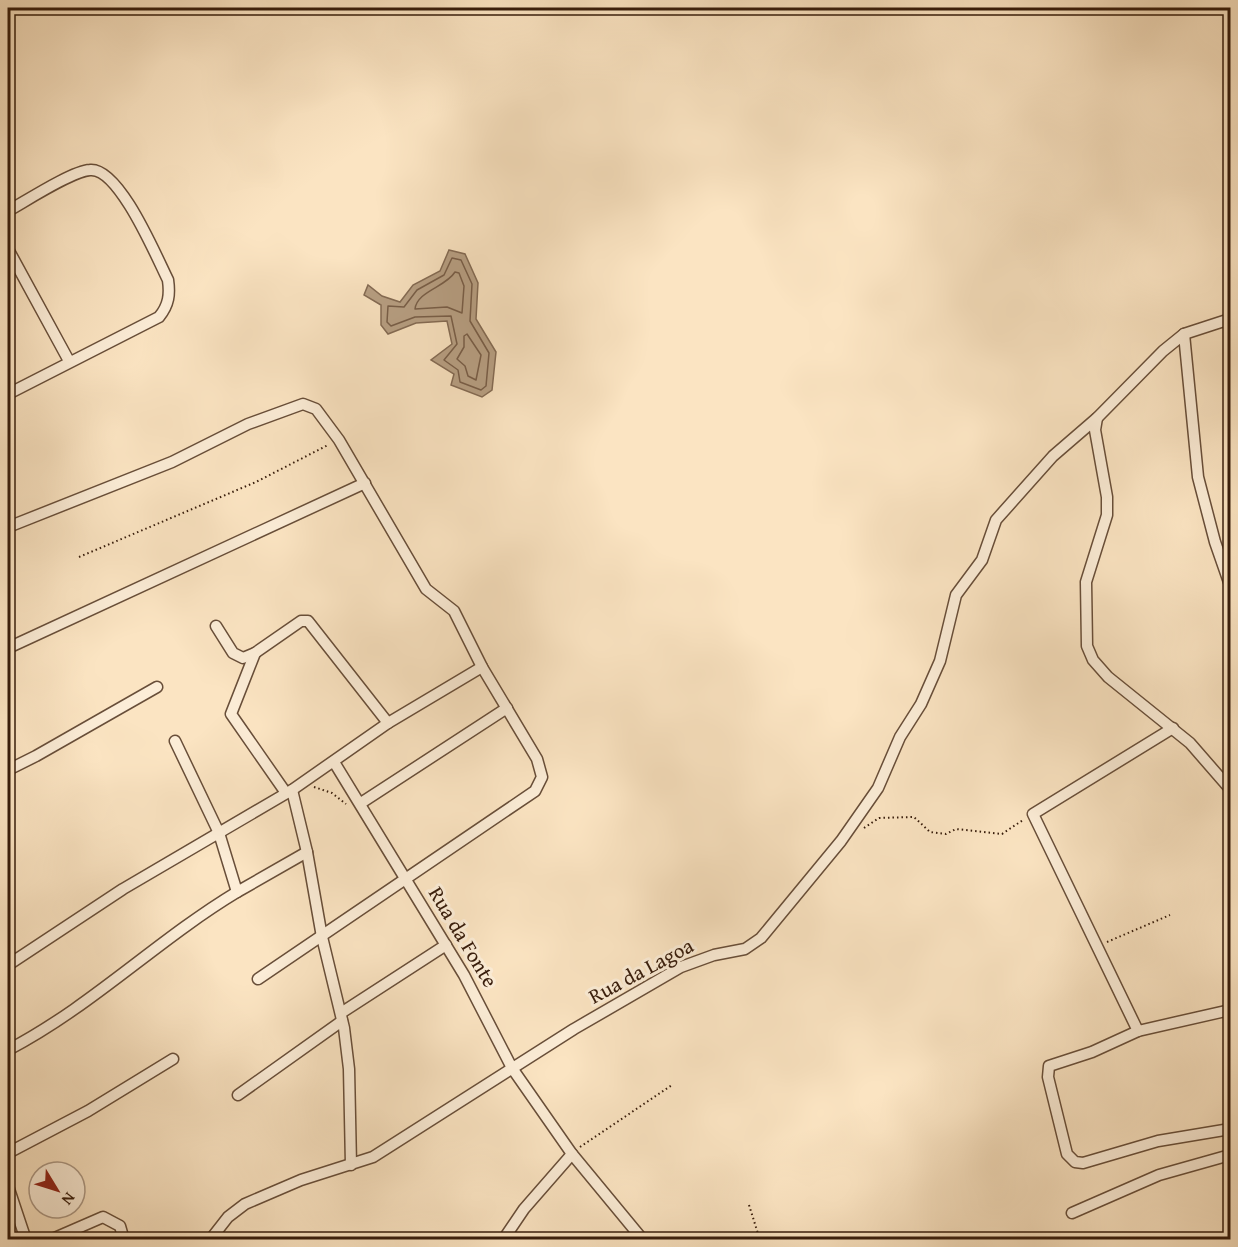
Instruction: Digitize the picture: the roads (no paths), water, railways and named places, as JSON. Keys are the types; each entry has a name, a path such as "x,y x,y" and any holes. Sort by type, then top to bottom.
{"street":[{"path":"8,211 88,170 103,172 122,194 168,280 169,298 159,316 8,394"},
{"path":"8,249 69,361"},
{"path":"1230,319 1184,334 1198,477 1230,585"},
{"name":"Rua da Lagoa","path":"210,1239 236,1210 259,1197 301,1180 373,1157 512,1068 681,967 714,955 753,945 780,918 865,810 878,788 900,737 921,704 940,661 956,595 982,560 996,520 1053,456 1097,418 1149,363 1184,334"},
{"path":"8,527 172,462 248,424 303,404 316,409 339,440 426,589 452,608 482,667 537,759 542,777 539,786 258,979"},
{"path":"1097,418 1095,430 1107,497 1107,515 1086,582 1087,646 1093,660 1108,677 1173,728 1230,789"},
{"path":"8,648 365,483"},
{"path":"216,626 237,657 248,657 301,621 308,621 388,723"},
{"path":"255,653 231,714 289,791 307,852 321,937 342,1017 348,1069 351,1165"},
{"path":"8,965 123,890 289,791 388,723 482,667"},
{"path":"8,770 157,687"},
{"path":"356,805 507,708"},
{"path":"1138,1031 1033,814 1173,728"},
{"path":"175,741 219,833 237,892"},
{"name":"Rua da Fonte","path":"334,762 356,805 446,945 512,1068 572,1154 643,1239"},
{"path":"8,1050 80,1007 162,941 237,892 307,852"},
{"path":"238,1095 342,1017 446,945"},
{"path":"1230,1010 1138,1031 1092,1052 1049,1066 1048,1077 1067,1154 1075,1162 1083,1163 1158,1141 1230,1129"},
{"path":"8,1153 88,1112 172,1059"},
{"path":"503,1239 524,1209 572,1154"},
{"path":"1072,1213 1159,1175 1230,1155"},
{"path":"8,1186 26,1239"},
{"path":"50,1239 104,1217 120,1226 124,1239"}],"water":[{"path":"449,250 465,254 478,283 476,319 496,352 492,390 482,397 451,385 454,374 431,360 452,344 447,321 416,323 388,334 381,325 381,305 364,295 368,285 382,296 400,302 413,285 440,271"}]}
